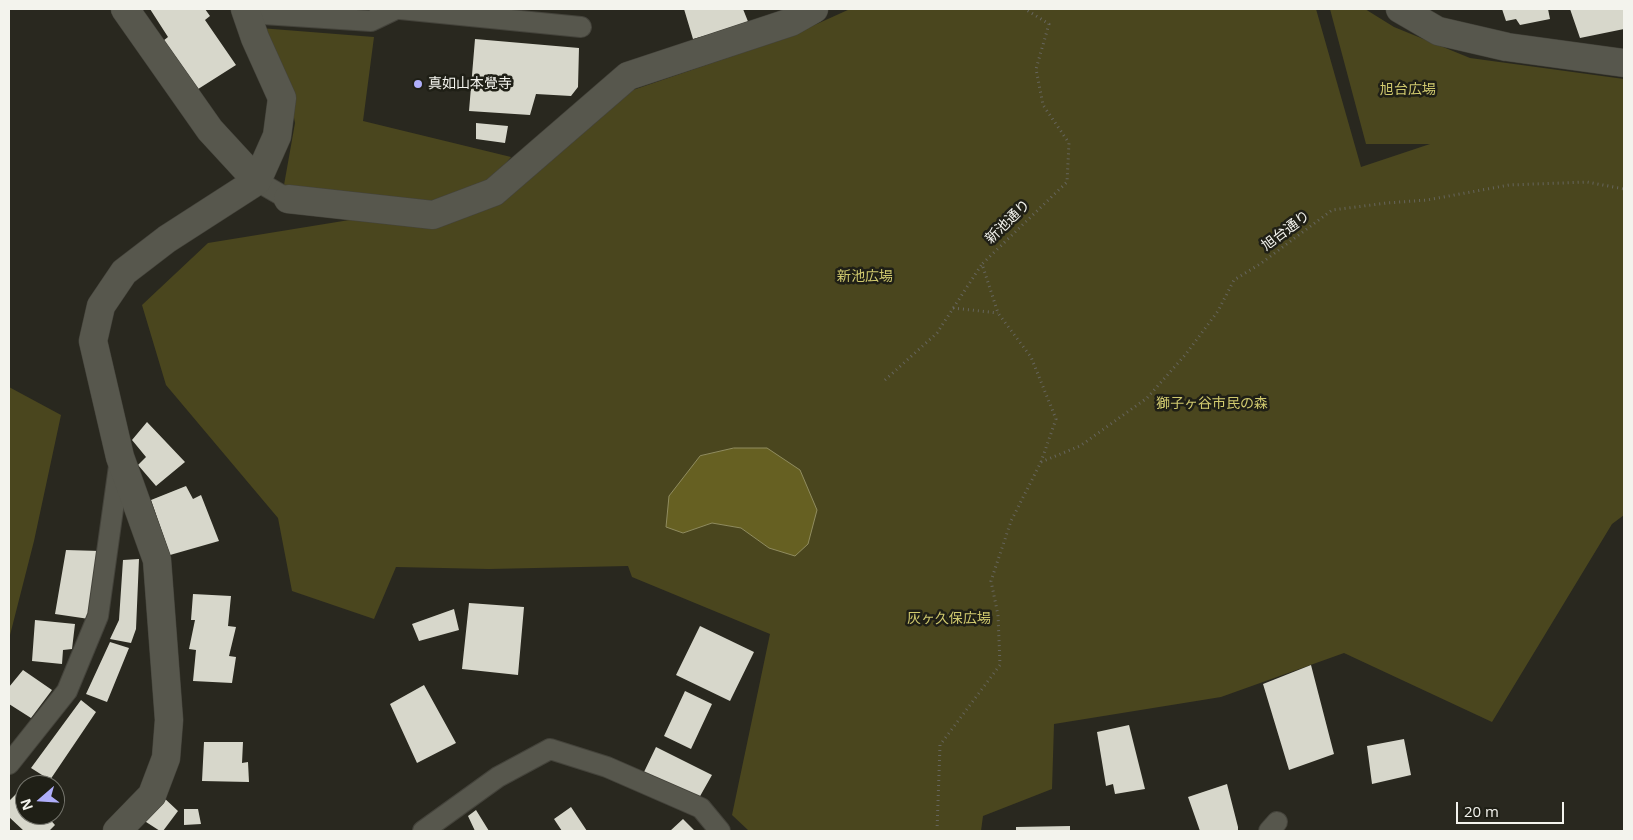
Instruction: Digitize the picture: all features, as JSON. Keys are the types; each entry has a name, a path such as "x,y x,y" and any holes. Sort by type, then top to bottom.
{"street":[{"path":"125,9 210,130 257,181"},
{"path":"288,199 433,215 494,192 628,76 791,22 814,9"},
{"path":"1400,9 1438,31 1507,47 1624,63"},
{"path":"117,831 152,795 166,758 169,720 157,560 120,457 92,341 101,306 124,272 167,239 257,181 277,136 282,98 255,38 246,11"}],"lane":[{"path":"246,11 371,21 398,9 458,12 581,27"},
{"path":"257,181 288,199"},
{"path":"9,764 67,691 98,616 120,457"},
{"path":"423,831 498,777 550,749 607,768 701,808 720,831"}],"path":[{"name":"新池通り","path":"936,831 940,745 1000,665 998,615 991,581 1011,521 1041,462 1056,419 1031,357 998,312 982,264 1067,182 1069,143 1043,105 1036,68 1049,24 1025,9"},
{"name":"旭台通り","path":"1041,462 1080,446 1147,398 1186,354 1218,311 1234,280 1260,264 1332,210 1427,200 1509,185 1586,182 1624,189"},
{"path":"885,380 937,333 982,264"},
{"path":"953,308 998,312"}],"green space":[{"name":"獅子ヶ谷市民の森","path":"850,9 1316,9 1361,167 1430,144 1366,144 1330,9 1365,9 1394,27 1470,58 1624,79 1624,515 1612,524 1492,722 1344,653 1221,697 1054,724 1052,789 983,816 981,831 749,831 732,815 770,634 632,577 628,566 489,569 396,567 374,619 292,591 278,518 166,385 142,305 208,243 423,208 293,193 284,185 295,123 290,95 260,28 374,37 363,121 511,157 487,187 507,195 633,90 788,37","holes":["669,496 808,544 769,548 741,528 712,523 683,533"]},
{"path":"9,387 61,415 34,541 9,639"}],"shaded area":[{"path":"734,448 767,448 800,470 817,510 808,544 795,556 769,548 741,528 712,523 683,533 666,527 669,496 700,456"}],"building":[{"path":"150,9 205,9 210,16 205,20 236,65 195,91 163,41 168,37"},
{"path":"684,9 743,9 749,24 693,39"},
{"path":"1502,9 1548,9 1550,19 1520,25 1516,19 1506,21"},
{"path":"1570,9 1623,9 1624,29 1580,38"},
{"path":"475,39 579,48 578,87 571,96 536,94 530,115 469,111"},
{"path":"476,123 508,126 505,143 476,139"},
{"path":"147,422 185,462 156,486 138,465 146,457 132,440"},
{"path":"186,486 193,499 201,495 219,541 170,555 151,500"},
{"path":"66,550 100,551 89,619 55,614"},
{"path":"139,559 136,629 131,643 110,639 119,620 123,560"},
{"path":"193,594 231,596 228,626 236,627 229,656 236,657 232,683 193,681 196,650 189,649 195,620 191,620"},
{"path":"469,603 524,607 518,675 462,669"},
{"path":"454,609 459,630 419,641 412,624"},
{"path":"35,620 75,624 72,649 63,650 62,664 32,661"},
{"path":"700,626 754,652 730,701 676,675"},
{"path":"110,642 129,648 107,702 86,694"},
{"path":"1311,665 1334,754 1289,770 1263,684"},
{"path":"23,670 52,690 31,718 9,704 9,687"},
{"path":"424,685 456,743 417,763 390,704"},
{"path":"685,691 712,704 691,749 664,736"},
{"path":"81,700 96,712 53,775 42,775 31,768"},
{"path":"1129,725 1145,789 1115,794 1113,784 1106,786 1097,732"},
{"path":"1404,739 1411,775 1372,784 1367,746"},
{"path":"204,742 243,742 242,763 248,762 249,782 202,781"},
{"path":"656,747 712,775 699,798 644,772"},
{"path":"1227,784 1238,831 1200,831 1188,797"},
{"path":"15,795 15,823 9,817 9,801"},
{"path":"162,796 178,811 163,831 160,831 143,820"},
{"path":"571,807 587,831 562,831 554,819"},
{"path":"184,809 198,809 201,824 184,825"},
{"path":"476,810 489,831 475,831 468,816"},
{"path":"683,819 695,831 670,831"},
{"path":"18,825 55,825 49,831 24,831"},
{"path":"1070,826 1070,831 1016,831 1016,827"}],"place":[{"name":"真如山本覺寺","path":"418,84"}],"park label":[{"name":"旭台広場","path":"1408,90"},
{"name":"新池広場","path":"865,277"},
{"name":"灰ヶ久保広場","path":"949,619"}]}
